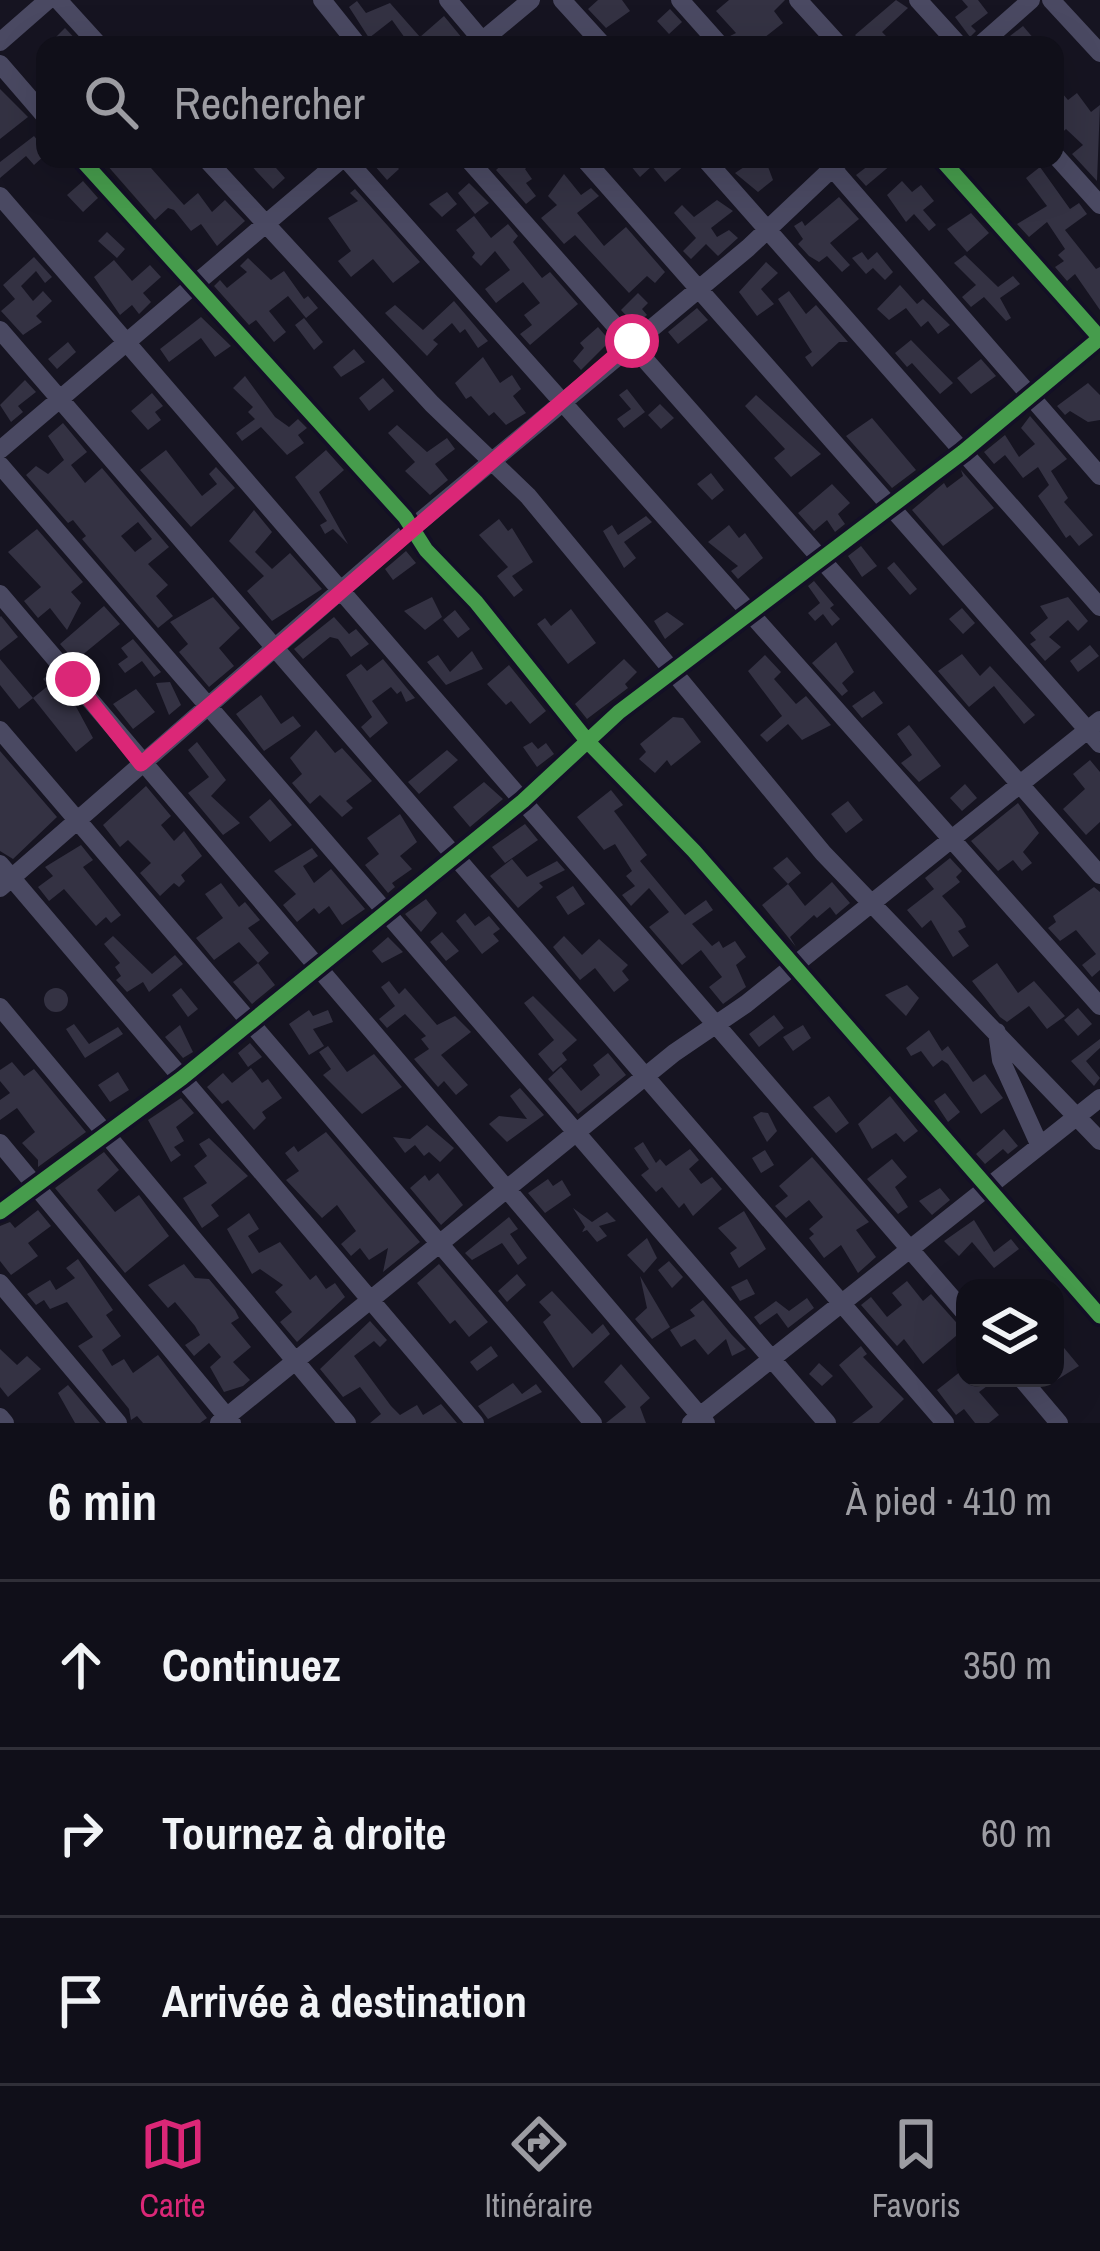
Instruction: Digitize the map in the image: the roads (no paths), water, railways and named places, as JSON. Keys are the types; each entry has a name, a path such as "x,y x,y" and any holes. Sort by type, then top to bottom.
{"street":[{"path":"0,41 48,0"},
{"path":"58,0 91,36"},
{"path":"322,0 351,36"},
{"path":"448,0 476,36"},
{"path":"490,36 531,0"},
{"path":"562,0 595,36"},
{"path":"680,0 712,36"},
{"path":"798,0 831,36"},
{"path":"918,0 951,36"},
{"path":"990,36 1031,0"},
{"path":"1051,0 1100,53"},
{"path":"0,64 36,106"},
{"path":"1064,164 1100,206"},
{"path":"89,168 412,528 589,743 792,963 1100,1316"},
{"path":"214,168 432,404 494,460 823,853 1100,1141"},
{"path":"0,450 333,168"},
{"path":"352,168 1100,1006"},
{"path":"476,168 1100,875"},
{"path":"0,1143 226,1421 292,1361 649,1076 950,839 1096,731 592,168"},
{"path":"713,168 1100,607"},
{"path":"475,1423 4,877 767,227 826,168"},
{"path":"837,168 1100,476"},
{"path":"0,1212 182,1078 523,801 619,712 673,676 963,452 1100,338 949,168"},
{"path":"0,196 956,1303"},
{"path":"0,330 57,402 277,647 603,1033 649,1076 945,1423"},
{"path":"0,464 826,1423"},
{"path":"0,594 699,1420 1100,1098"},
{"path":"0,730 593,1423"},
{"path":"0,1007 347,1423"},
{"path":"997,1031 1001,1060 1039,1144"},
{"path":"0,1282 118,1423"},
{"path":"1029,1387 1059,1423"}]}
